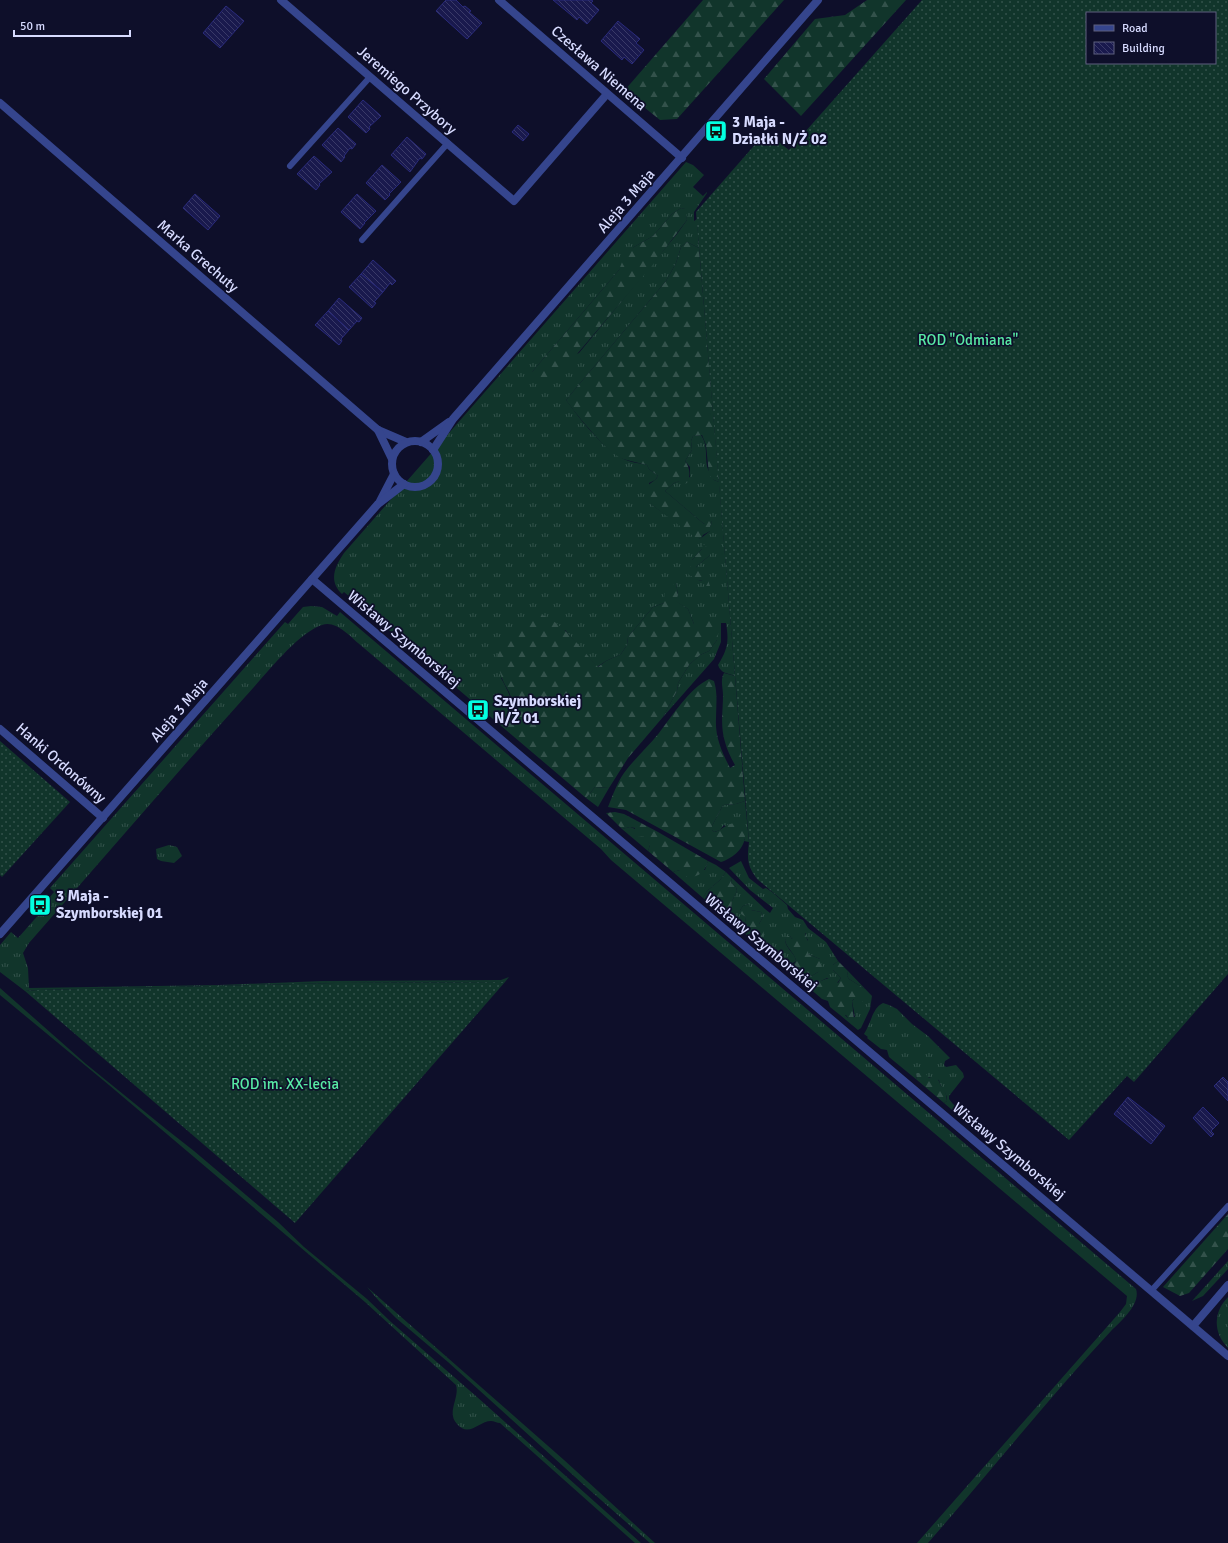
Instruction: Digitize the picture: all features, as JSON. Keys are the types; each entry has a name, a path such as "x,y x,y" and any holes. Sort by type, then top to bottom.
{"street":[{"name":"Jeremiego Przybory","path":"281,0 514,201 607,94"},
{"name":"Czesława Niemena","path":"499,0 682,158"},
{"name":"Aleja 3 Maja","path":"434,450 453,419 682,158 818,0"},
{"name":"Marka Grechuty","path":"0,103 378,430 406,442"},
{"name":"Aleja 3 Maja","path":"421,442 453,419"},
{"name":"Marka Grechuty","path":"378,430 392,459"},
{"path":"414,440 421,442 434,450 438,465 432,478 426,483 412,487 398,480 394,474 392,459 395,452 406,442 414,440"},
{"name":"Aleja 3 Maja","path":"378,504 394,474"},
{"name":"Aleja 3 Maja","path":"0,934 378,504 404,484"},
{"name":"Wisławy Szymborskiej","path":"312,579 1228,1356"},
{"name":"Hanki Ordonówny","path":"0,729 103,818"},
{"path":"1193,1326 1228,1285"}],"lane":[{"path":"290,166 370,76"},
{"path":"362,240 448,143"},
{"path":"1151,1291 1228,1206"}],"green space":[{"path":"703,0 784,0 677,119 660,120 624,91"},
{"path":"867,0 906,0 801,116 764,79 815,19 845,15"},
{"name":"ROD \"Odmiana\"","path":"922,0 1228,0 1228,974 1134,1082 1127,1076 1069,1140 757,879 751,870 748,857 749,842 696,212 766,132 789,150"},
{"path":"686,162 693,165 704,175 693,187 703,196 707,192 694,212 694,221 697,219 699,248 687,242 681,247 676,263 666,281 566,400 590,431 604,445 626,460 647,465 649,469 658,476 655,480 649,483 652,505 700,539 710,531 711,521 704,524 665,491 674,483 690,477 690,467 685,461 692,450 691,441 693,436 701,435 705,446 706,462 709,472 714,480 719,482 735,676 723,672 718,665 727,645 726,623 721,623 721,642 714,659 663,717 677,691 678,683 689,665 700,655 709,651 717,640 694,624 688,609 675,601 678,595 676,583 664,603 653,607 628,637 627,645 621,654 597,667 565,630 501,678 512,704 511,715 506,730 344,592 342,594 335,584 334,574 344,553","holes":["681,208 685,209 687,220 579,353 532,372 619,270 634,247 653,236 672,214","702,549 710,555 696,567 703,581 698,580 692,560"]},
{"path":"681,208 686,209 687,220 651,267 549,387 544,389 539,386 533,378 532,372 619,270 624,257 634,247 653,236 672,214"},
{"path":"687,242 699,248 719,482 714,480 709,475 706,445 702,435 693,436 691,441 692,450 685,461 689,472 687,483 684,484 680,481 674,483 665,491 704,524 707,521 711,521 710,531 703,535 701,539 696,538 652,505 646,489 658,476 649,469 647,465 623,459 616,455 592,432 566,400 666,281 676,263 681,247"},
{"path":"703,544 710,550 710,555 696,567 706,574 710,586 705,586 703,581 698,580 688,574 692,560 702,549"},
{"path":"676,583 678,595 676,601 688,609 694,624 701,619 712,620 717,624 719,630 717,640 709,651 700,655 689,665 678,683 677,691 663,717 628,758 609,788 595,787 586,798 506,730 511,716 512,702 497,665 501,647 505,640 522,621 530,615 539,614 558,624 577,642 598,667 606,661 621,654 627,645 628,637 653,607 664,603 665,589"},
{"path":"303,607 322,607 337,616 340,612 1136,1289 1136,1300 1125,1317 1064,1383 928,1543 917,1543 1120,1312 1126,1304 1127,1296 611,860 601,849 342,629 337,626 327,624 322,625 302,637 292,646 191,758 29,943 23,953 28,968 29,988 219,985 322,981 501,980 509,977 505,982 336,983 25,991 0,972 0,945 11,932 18,938 41,912 43,913 49,906 45,903 54,892 50,888 285,622 288,624"},
{"path":"724,673 735,676 745,801 736,804 723,805 712,826 712,830 714,832 732,823 741,823 745,836 742,847 738,852 721,862 626,810 608,807 615,789 624,773 655,738 688,696 702,683 709,679 714,681 716,691 716,726 720,744 730,768 735,765 723,736 722,681"},
{"path":"0,741 70,802 2,877 0,875"},
{"path":"595,787 609,788 598,807 586,798"},
{"path":"745,801 749,842 744,841 745,839 724,825 720,830 714,832 712,830 712,826 723,805 736,804"},
{"path":"615,812 624,814 708,861 705,868 699,875 688,878 680,870 673,872 648,851 650,845 643,836 638,837 635,834 635,828 630,827 622,829 606,813"},
{"path":"630,827 639,831 646,839 650,845 648,851 622,829"},
{"path":"169,845 177,847 182,856 174,863 157,859 156,849"},
{"path":"708,861 726,872 720,880 707,891 703,898 673,872 680,870 705,870"},
{"path":"741,861 749,878 763,889 766,888 772,892 787,905 788,909 795,917 803,920 808,928 826,942 838,961 833,965 833,970 841,978 837,983 827,978 815,984 815,993 802,982 818,972 820,959 808,954 808,940 806,933 795,934 792,939 788,936 785,940 796,961 790,965 788,970 723,915 727,914 731,910 732,901 737,891 736,887 731,883 732,878 770,913 773,908 750,890 729,868","holes":["748,904 751,910 761,912 763,917 759,924 759,936 749,930 745,924 746,917 740,910 743,906"]},
{"path":"726,872 732,878 731,883 736,887 737,891 732,901 731,910 727,914 723,915 703,898 707,891 720,880"},
{"path":"748,904 751,907 751,910 761,912 763,917 759,924 763,929 764,935 762,937 749,930 745,924 746,917 741,914 740,910 743,906"},
{"path":"796,927 805,930 809,943 808,954 820,959 822,966 818,972 802,982 788,970 790,965 794,964 796,961 785,940 787,936 790,936 792,939"},
{"path":"838,961 848,971 847,976 849,979 865,989 866,998 862,1002 854,999 852,1001 854,1020 850,1021 846,1015 840,1015 830,1007 828,1001 822,999 815,993 814,984 833,978 838,983 841,978 833,970 833,965"},
{"path":"848,971 872,996 870,1009 861,1028 858,1030 840,1015 845,1015 848,1018 855,1017 852,1001 865,989 849,979 847,976"},
{"name":"ROD im. XX-lecia","path":"505,982 295,1223 25,991 336,983"},
{"path":"0,988 86,1064 194,1151 278,1222 304,1247 367,1299 391,1322 641,1543 635,1543 500,1423 491,1421 470,1429 461,1428 457,1424 453,1415 457,1390 456,1385 365,1302 109,1085 0,995"},
{"path":"883,1003 897,1009 912,1024 928,1036 950,1058 945,1061 944,1065 946,1067 956,1065 963,1073 964,1077 949,1096 949,1099 953,1104 990,1134 990,1138 986,1139 944,1103 947,1101 947,1098 939,1080 916,1074 917,1080 889,1057 887,1050 881,1049 867,1038 868,1037 864,1034 874,1012 879,1005"},
{"path":"916,1073 925,1073 929,1078 937,1077 941,1086 945,1089 947,1101 944,1103 917,1080"},
{"path":"1228,1214 1228,1249 1189,1293 1180,1296 1163,1287"},
{"path":"1228,1261 1228,1269 1203,1296 1192,1301"},
{"path":"367,1287 564,1460 655,1543 650,1543 448,1362 396,1318"},
{"path":"1228,1297 1228,1348 1223,1342 1217,1329 1217,1316 1223,1303"}],"building":[{"path":"446,0 456,0 463,7 465,6 471,11 469,12 482,23 467,39 436,11"},
{"path":"553,0 591,0 593,1 591,3 599,10 587,24 579,17 577,20"},
{"path":"226,6 244,21 220,48 203,33"},
{"path":"618,21 640,39 636,43 644,50 632,64 624,57 622,60 601,41"},
{"path":"363,100 381,116 369,127 370,129 366,133 348,117"},
{"path":"518,125 529,134 523,141 512,132"},
{"path":"338,128 356,144 352,149 350,148 341,162 322,145"},
{"path":"407,137 426,154 422,159 420,158 410,172 391,155"},
{"path":"314,156 332,172 319,184 320,185 316,190 297,174"},
{"path":"382,165 401,182 385,200 366,183"},
{"path":"195,194 220,216 208,230 183,208"},
{"path":"357,194 376,211 360,229 341,212"},
{"path":"373,260 396,281 392,285 390,283 383,292 361,274"},
{"path":"361,274 383,292 374,302 376,303 372,308 349,287"},
{"path":"339,298 362,318 349,330 328,311"},
{"path":"328,311 349,330 341,339 342,341 339,345 315,325"},
{"path":"1223,1077 1228,1082 1228,1101 1214,1086"},
{"path":"1128,1097 1165,1126 1151,1144 1114,1114"},
{"path":"1203,1107 1219,1123 1211,1131 1214,1134 1211,1137 1193,1118"}],"place":[{"name":"3 Maja - Działki N/Ż 02","path":"716,131"},
{"name":"Szymborskiej N/Ż 01","path":"478,710"},
{"name":"3 Maja - Szymborskiej 01","path":"40,905"}]}
